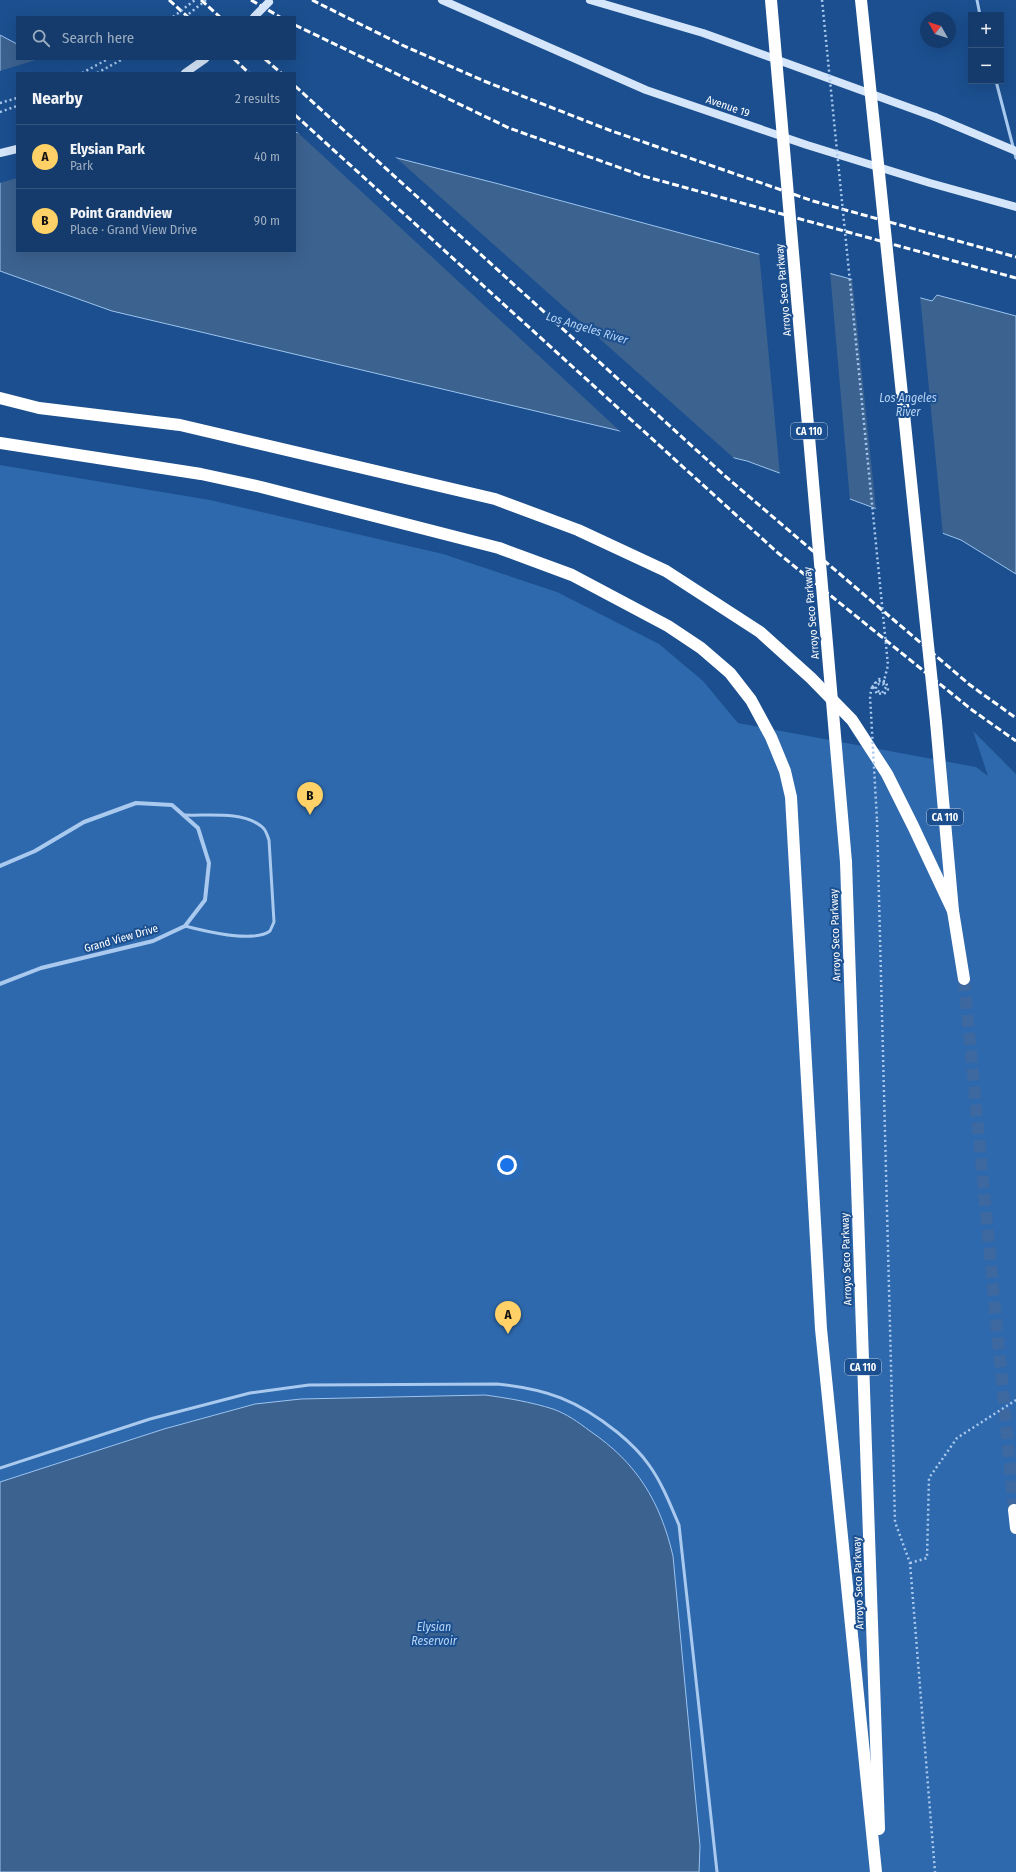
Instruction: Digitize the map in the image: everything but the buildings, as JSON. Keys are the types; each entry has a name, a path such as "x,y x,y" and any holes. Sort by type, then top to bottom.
{"highway":[{"name":"Arroyo Seco Parkway","path":"771,0 846,862 881,1872"},
{"name":"CA 110","path":"861,0 936,722 953,911 964,979"},
{"path":"0,398 39,408 180,425 495,499 578,530 666,571 760,632 811,678 852,720 893,787 914,826 953,911"},
{"path":"0,443 201,474 261,487 499,548 572,575 668,626 701,648 730,673 751,700 771,737 780,758 785,771 791,797 821,1328 876,1872"},
{"path":"1014,1510 1016,1528"}],"street":[{"path":"255,16 272,0"},
{"name":"Avenue 19","path":"442,0 646,90 807,145 930,183 1016,207"},
{"path":"590,0 703,32 935,117 1016,151"},
{"path":"186,72 204,60"},
{"path":"0,153 16,149"},
{"name":"Grand View Drive","path":"0,866 35,852 84,822 136,803 172,805 198,828 209,863 205,900 185,926 152,941 42,968 0,984"}],"lane":[{"path":"977,0 979,12"},
{"path":"997,84 1016,158"},
{"path":"184,816 236,817 258,824 265,830 269,840 274,922 268,933 259,935 220,934 185,926"},
{"path":"0,1468 150,1419 250,1393 309,1385 497,1384 526,1387 552,1394 578,1404 627,1440 648,1464 666,1493 679,1524 717,1872"}],"path":[{"path":"174,16 194,0"},
{"path":"186,16 206,0"},
{"path":"822,0 888,665 883,685 879,684 876,686 876,690 882,693 886,687 882,682 879,681 875,683 874,688 876,694 886,693 888,689 886,682 879,679 872,686 870,696 877,820 895,1522 910,1563 935,1872"},
{"path":"84,72 106,60"},
{"path":"99,72 120,60"},
{"path":"0,103 16,98"},
{"path":"0,112 16,106"},
{"path":"910,1563 927,1558 929,1478 957,1438 1016,1400"}],"shaded area":[{"path":"0,465 210,500 443,554 557,592 659,644 703,681 738,723 976,767 988,776 973,731 1016,774 1016,1872 0,1872"}],"water":[{"name":"Los Angeles River","path":"0,35 16,43 16,60 49,60 16,72 16,252 296,252 296,132 499,184 932,301 937,295 1016,316 1016,574 961,540 747,461 112,311 0,271"},
{"name":"Elysian Reservoir","path":"485,1395 519,1400 553,1409 581,1424 607,1443 633,1470 644,1485 661,1518 668,1536 673,1556 700,1846 699,1872 0,1872 0,1482 164,1429 255,1404 301,1399"}],"pier":[{"path":"36,60 58,60 82,72 16,72 16,178 0,183 0,71"},
{"path":"296,130 393,155 736,460 622,433"},
{"path":"759,252 830,271 850,501 780,475"},
{"path":"852,277 920,295 943,535 876,510"}],"tunnel":[{"path":"964,979 1014,1510"}],"railway":[{"path":"169,0 187,16"},
{"path":"201,0 219,16"},
{"path":"251,0 278,16"},
{"path":"312,0 402,45 484,81 609,130 813,201 1016,257"},
{"path":"296,25 509,128 643,176 1016,278"},
{"path":"235,60 248,72"},
{"path":"266,60 280,72"},
{"path":"296,87 725,476 970,685 1016,718"},
{"path":"296,116 778,553 972,710 1016,741"}],"place":[{"name":"Point Grandview","path":"310,815"},
{"name":"Elysian Park","path":"508,1334"}]}
